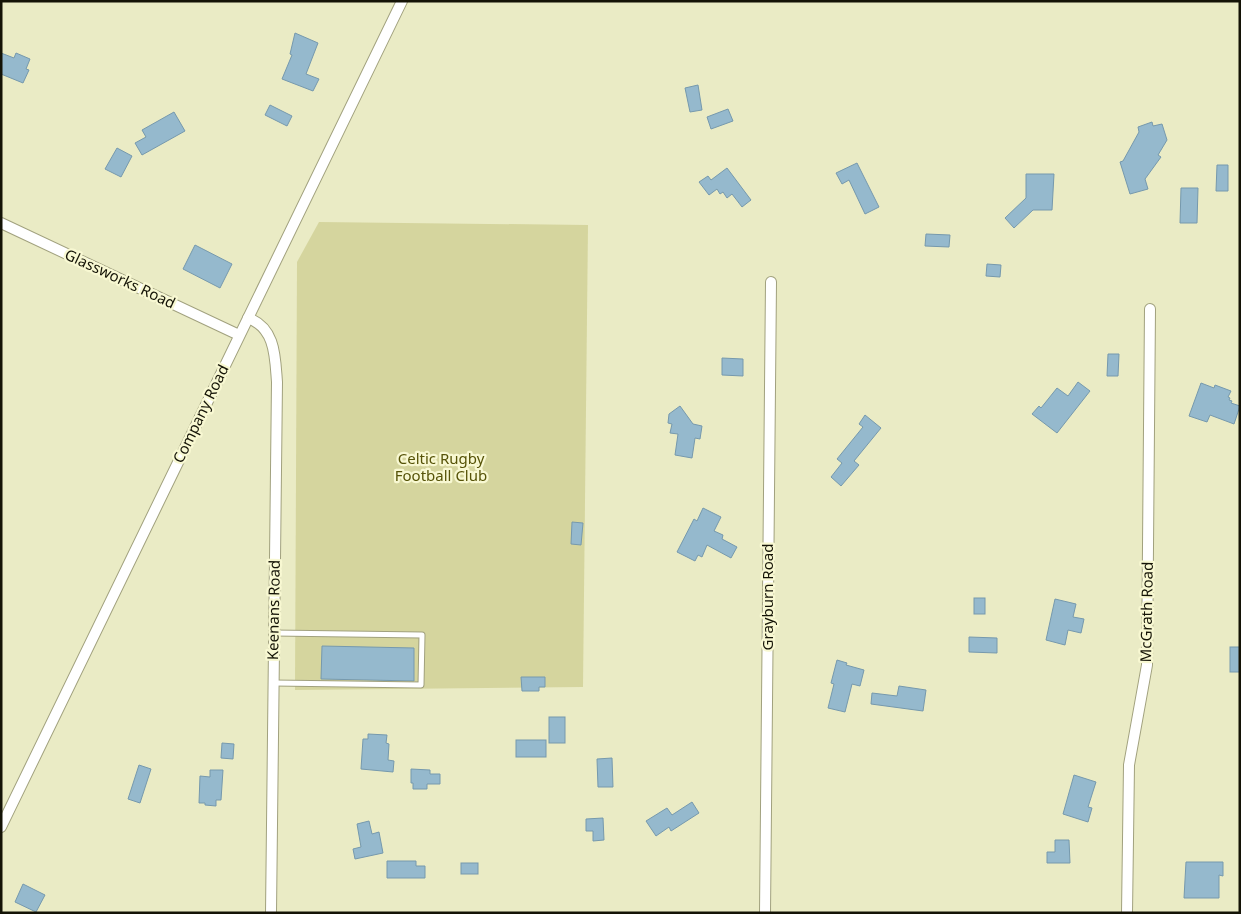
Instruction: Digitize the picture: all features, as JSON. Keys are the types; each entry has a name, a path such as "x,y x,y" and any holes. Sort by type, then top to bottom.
{"street":[{"name":"Company Road","path":"1,827 402,1"},
{"name":"Glassworks Road","path":"1,223 239,335"},
{"name":"Grayburn Road","path":"765,913 770,282"},
{"name":"McGrath Road","path":"1128,913 1129,765 1147,665 1150,309"},
{"name":"Keenans Road","path":"248,318 256,321 267,332 274,348 277,382 271,913"}],"lane":[{"path":"273,683 421,685 422,635 274,633"}],"green space":[{"name":"Celtic Rugby Football Club","path":"319,222 588,225 583,687 295,690 297,262"}],"building":[{"path":"295,33 318,43 306,74 319,79 313,91 282,79 292,55 290,54"},
{"path":"1,53 14,58 16,53 30,59 26,69 29,70 23,83 1,74"},
{"path":"698,85 702,110 690,112 685,88"},
{"path":"270,105 292,116 287,126 265,115"},
{"path":"728,109 733,121 711,129 707,117"},
{"path":"174,112 185,131 142,155 135,143 146,137 142,130"},
{"path":"1152,122 1153,126 1162,124 1167,140 1158,155 1161,157 1145,179 1148,189 1130,194 1120,162 1123,161 1139,132 1138,127"},
{"path":"117,148 132,156 121,177 105,169"},
{"path":"857,163 879,207 865,214 849,180 842,184 836,173"},
{"path":"1217,165 1228,165 1228,191 1216,191"},
{"path":"727,168 751,200 742,207 732,194 727,198 723,192 720,194 717,189 709,195 699,182 708,176 711,180"},
{"path":"1026,174 1054,174 1052,210 1033,210 1014,228 1005,218 1026,198"},
{"path":"1181,188 1198,188 1197,223 1180,223"},
{"path":"926,234 950,235 949,247 925,246"},
{"path":"195,245 232,264 220,288 183,269"},
{"path":"987,264 1001,265 1000,277 986,276"},
{"path":"1108,354 1119,354 1118,376 1107,376"},
{"path":"722,358 743,359 743,376 722,375"},
{"path":"1078,382 1090,391 1057,433 1032,414 1039,406 1041,408 1057,388 1068,396"},
{"path":"1201,383 1214,388 1215,385 1231,391 1228,397 1230,398 1229,400 1232,401 1231,403 1240,406 1234,424 1210,415 1207,422 1189,416"},
{"path":"680,406 693,424 702,426 700,439 695,438 692,458 675,455 678,434 670,433 672,424 668,423 669,414"},
{"path":"865,415 881,428 854,461 859,465 841,486 831,477 842,463 837,459 863,427 859,424"},
{"path":"703,508 721,517 714,531 723,535 722,539 737,547 731,558 707,545 702,557 698,555 695,561 677,552 694,519 697,521"},
{"path":"572,522 583,523 581,545 571,544"},
{"path":"974,598 985,598 985,614 974,614"},
{"path":"1055,599 1076,604 1073,617 1084,619 1081,633 1068,630 1065,645 1046,640"},
{"path":"969,637 997,638 997,653 969,652"},
{"path":"322,646 414,648 414,681 321,679"},
{"path":"1230,647 1240,647 1240,672 1230,672"},
{"path":"837,660 847,663 846,665 864,670 860,686 852,684 845,712 828,708 834,684 831,683"},
{"path":"521,677 545,677 545,687 539,687 539,691 522,691"},
{"path":"899,686 926,690 923,711 871,704 872,693 897,696"},
{"path":"549,717 565,717 565,743 549,743"},
{"path":"368,734 387,735 386,743 389,744 388,760 394,761 393,772 361,769 363,739 368,739"},
{"path":"516,740 546,740 546,757 516,757"},
{"path":"222,743 234,744 233,759 221,758"},
{"path":"612,758 613,787 598,787 597,759"},
{"path":"139,765 151,769 140,803 128,799"},
{"path":"411,769 430,770 430,774 440,774 440,784 427,784 427,789 413,789"},
{"path":"210,770 223,770 221,800 216,800 216,806 199,803 200,776 210,777"},
{"path":"1074,775 1096,782 1088,807 1092,808 1088,822 1063,814"},
{"path":"692,802 699,813 671,831 669,827 656,836 646,821 667,808 672,815"},
{"path":"603,818 604,840 593,841 593,831 586,831 586,819"},
{"path":"369,821 372,834 379,832 383,853 355,859 353,849 361,847 357,824"},
{"path":"1055,840 1069,840 1070,863 1047,863 1047,852 1055,852"},
{"path":"387,861 416,861 416,866 425,866 425,878 387,878"},
{"path":"1186,862 1223,862 1223,876 1219,875 1219,898 1184,898"},
{"path":"461,863 478,863 478,874 461,874"},
{"path":"23,884 45,895 36,912 15,902"}]}
